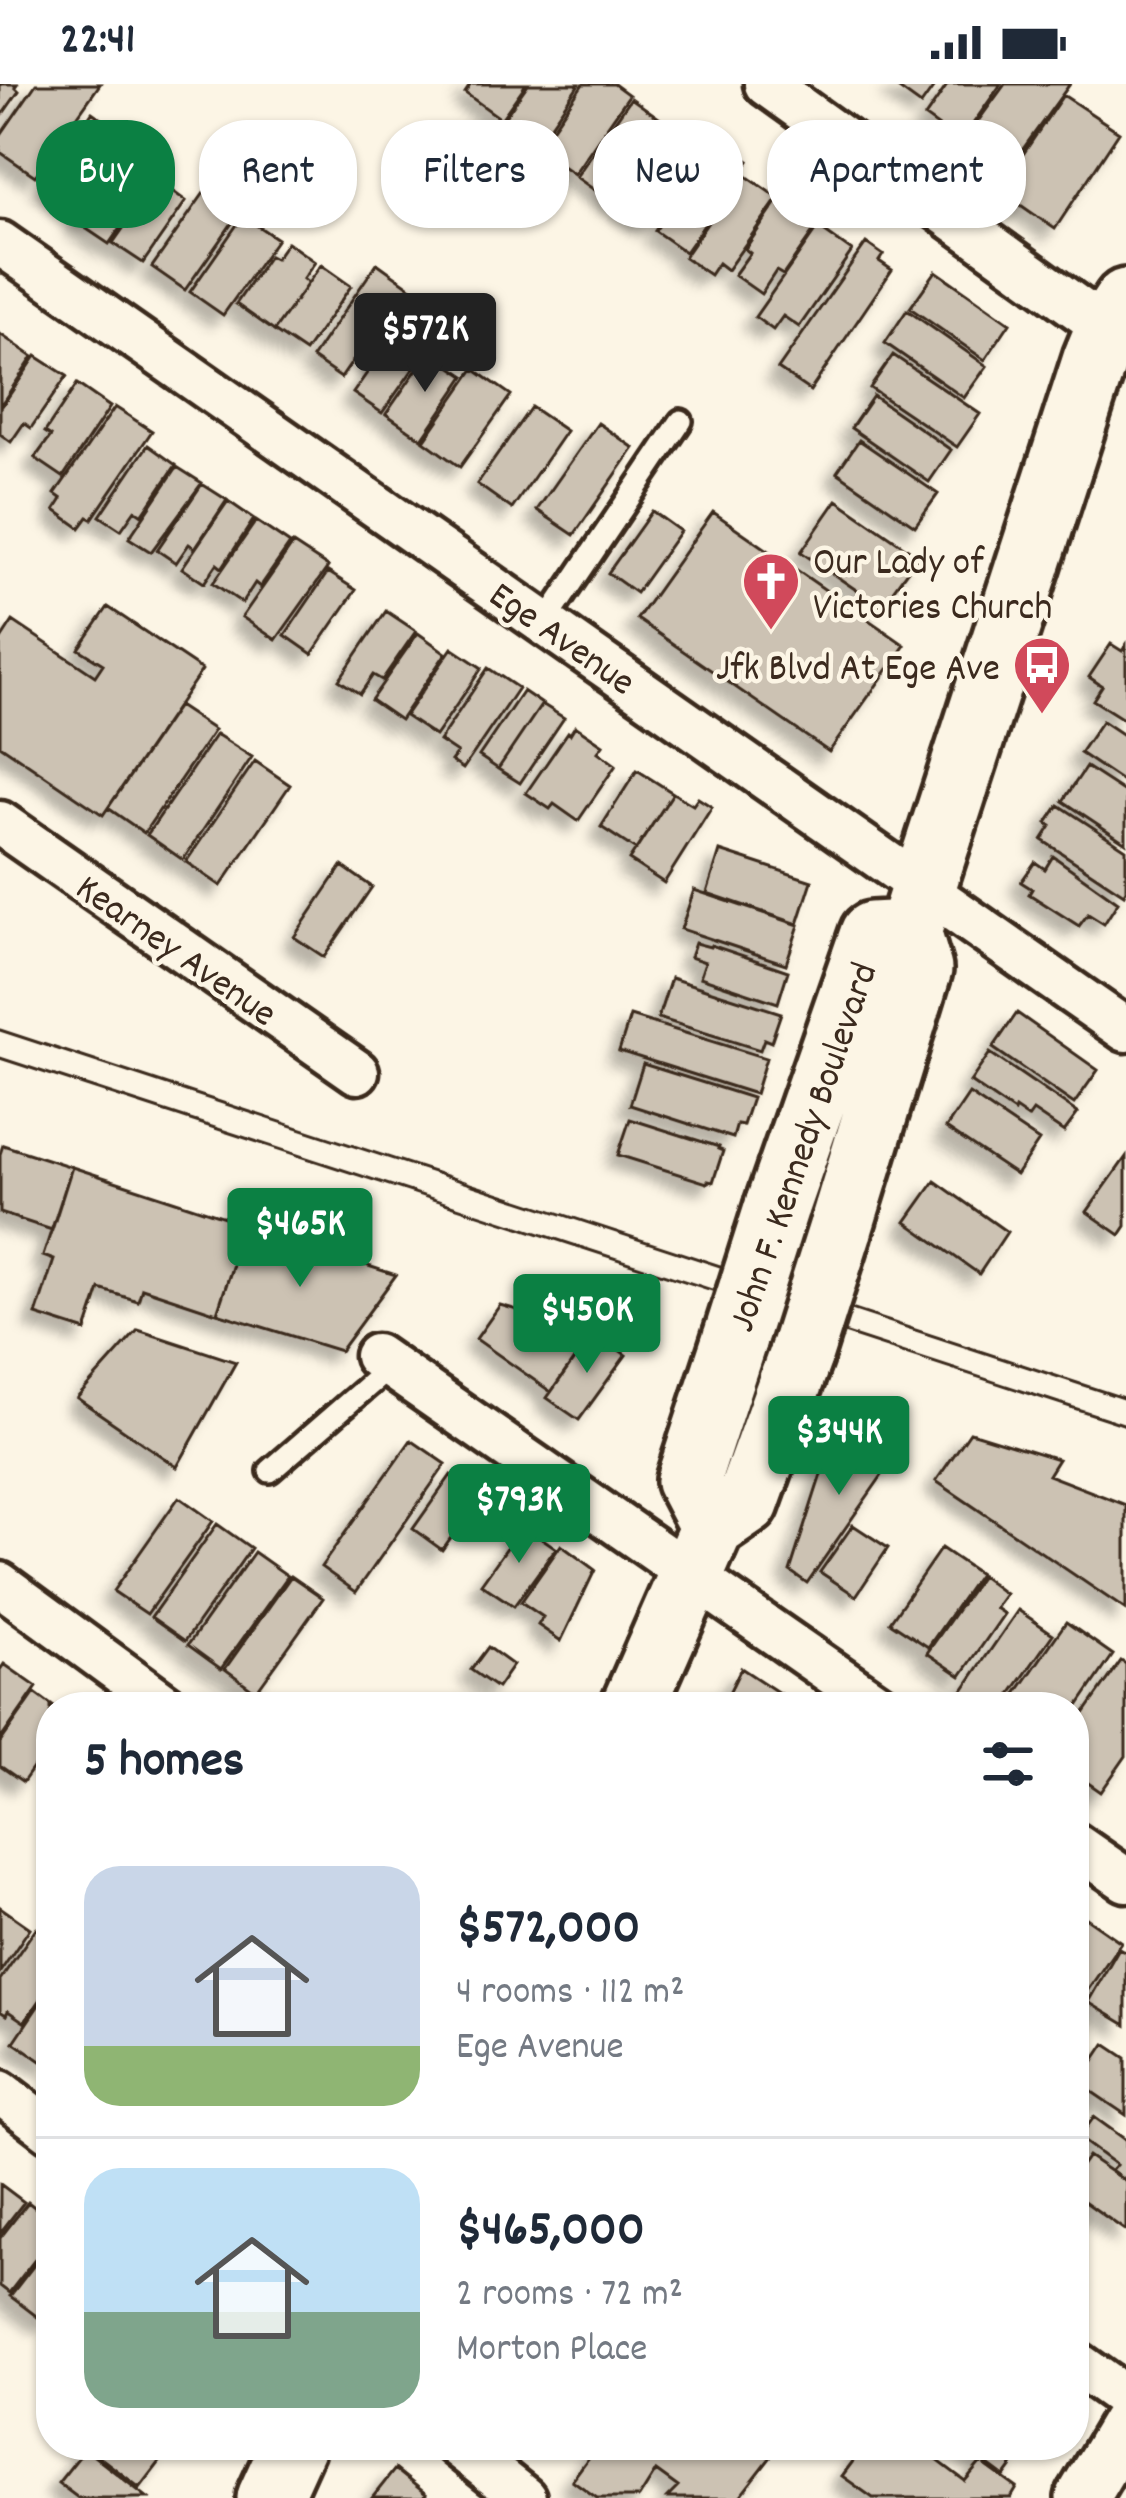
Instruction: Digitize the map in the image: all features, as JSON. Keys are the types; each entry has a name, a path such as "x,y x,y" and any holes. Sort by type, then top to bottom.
{"main road":[{"name":"John F. Kennedy Boulevard","path":"640,1692 703,1551 746,1503 801,1353 920,969 916,910 1092,370 1120,325"},
{"name":"John F. Kennedy Boulevard","path":"703,1551 688,1481 777,1206 872,934 916,910"},
{"path":"269,2498 286,2460"}],"street":[{"path":"766,84 1120,325"},
{"name":"Ege Avenue","path":"0,244 545,623 916,910 1126,1030"},
{"name":"Kearney Avenue","path":"0,823 357,1072"},
{"path":"384,1361 703,1551 864,1692"},
{"path":"0,1584 148,1692"},
{"path":"1089,1854 1126,1880"},
{"path":"0,2092 36,2120"},
{"path":"1089,2372 1126,2398"},
{"path":"1082,2498 1126,2424"},
{"path":"476,2460 524,2498"}],"lane":[{"path":"545,623 681,422"},
{"path":"270,1471 384,1361"}],"building":[{"path":"0,84 17,84 19,91 0,118"},
{"path":"36,84 100,84 75,120 36,120 35,176 0,152 0,136"},
{"path":"471,84 526,84 501,119 465,93"},
{"path":"528,84 579,84 554,120 503,120"},
{"path":"583,84 614,84 629,95 612,120 593,120 593,147 574,174 569,171 569,120 558,120"},
{"path":"892,84 936,84 921,105"},
{"path":"948,84 1001,84 976,120 925,117"},
{"path":"1005,84 1070,84 1026,145 1026,120 979,120"},
{"path":"1063,95 1119,132 1055,229 1026,209 1026,150"},
{"path":"631,98 662,120 616,120"},
{"path":"593,153 593,189 576,177"},
{"path":"743,174 767,190 767,214 727,270 718,263 710,275 684,257 704,228 743,228"},
{"path":"175,193 186,201 175,217"},
{"path":"199,200 199,228 228,228 185,290 152,267"},
{"path":"767,217 767,228 816,228 783,275 776,271 761,294 734,275 750,253 745,249"},
{"path":"85,228 120,228 109,244"},
{"path":"123,228 167,228 143,263 113,243"},
{"path":"235,228 261,228 277,239 223,315 190,292"},
{"path":"657,228 702,228 685,252 655,231"},
{"path":"817,228 852,251 799,327 783,316 773,330 755,317"},
{"path":"287,242 315,262 303,279 308,283 274,331 236,304 269,256 275,259"},
{"path":"866,243 883,255 879,261 892,270 810,391 778,369"},
{"path":"377,263 412,288 390,320 384,316 341,378 312,358"},
{"path":"321,265 351,286 305,352 274,331"},
{"path":"936,271 1010,323 985,360 910,308"},
{"path":"907,310 987,366 964,398 885,343"},
{"path":"402,323 425,339 410,361 416,365 382,413 353,393"},
{"path":"0,334 33,357 0,406"},
{"path":"429,352 465,376 422,439 386,414"},
{"path":"893,355 980,414 957,447 870,388"},
{"path":"36,356 67,376 31,428 24,423 11,442 0,434 0,409"},
{"path":"474,369 511,395 460,467 424,441"},
{"path":"77,384 110,407 63,477 35,458 51,436 45,432"},
{"path":"873,396 951,450 929,482 851,428"},
{"path":"115,407 152,431 92,519 88,517 80,528 55,510 62,499 55,494"},
{"path":"531,407 566,431 512,509 477,484"},
{"path":"598,423 634,448 574,535 537,510"},
{"path":"859,440 938,494 915,526 837,472"},
{"path":"148,445 176,465 142,515 135,510 121,530 100,516"},
{"path":"177,467 202,483 151,552 129,538"},
{"path":"202,484 227,500 195,548 189,544 176,563 157,550"},
{"path":"837,500 918,556 881,607 801,552"},
{"path":"228,501 254,519 222,568 217,564 204,583 182,568"},
{"path":"652,511 680,531 636,593 608,573"},
{"name":"Our Lady of Victories Church","path":"713,512 905,645 829,752 637,619"},
{"path":"256,521 290,544 260,587 255,583 242,603 213,583"},
{"path":"293,544 328,567 276,640 242,617"},
{"path":"328,572 356,590 312,654 285,635"},
{"path":"108,607 202,670 103,815 0,745 0,641 13,621 95,676 103,664 79,649"},
{"path":"386,611 416,631 382,680 373,675 360,694 339,680"},
{"path":"418,633 446,653 400,720 371,700"},
{"path":"1111,644 1122,651 1126,645 1123,719 1093,700 1102,686 1089,677"},
{"path":"452,648 482,668 435,736 405,716"},
{"path":"488,668 518,688 463,769 451,761 457,753 439,741"},
{"path":"523,691 542,704 498,769 479,756"},
{"path":"542,704 564,718 520,783 498,769"},
{"path":"178,706 214,730 144,833 108,808"},
{"path":"1102,721 1126,737 1126,784 1080,753"},
{"path":"575,726 603,745 598,752 616,765 578,821 526,793"},
{"path":"216,734 252,757 183,860 147,835"},
{"path":"255,761 290,785 221,886 186,862"},
{"path":"1086,767 1126,793 1126,843 1063,801"},
{"path":"637,770 673,793 636,850 601,827"},
{"path":"673,793 693,805 698,798 712,807 664,883 629,860"},
{"path":"1059,805 1126,849 1124,894 1042,840"},
{"path":"720,851 812,881 798,924 707,893"},
{"path":"1053,856 1118,902 1104,924 1088,914 1079,926 1029,894 1032,889 1021,882 1035,862 1045,869"},
{"path":"342,866 372,887 324,957 294,937"},
{"path":"694,890 799,925 786,964 681,929"},
{"path":"695,943 788,971 778,1003 700,977 705,962 690,957"},
{"path":"671,978 781,1013 771,1042 764,1039 760,1050 658,1018"},
{"path":"1017,1013 1098,1070 1074,1104 993,1048"},
{"path":"630,1016 766,1058 755,1094 619,1051"},
{"path":"990,1053 1078,1113 1064,1132 1033,1111 1028,1118 1014,1112 970,1082"},
{"path":"643,1064 752,1098 743,1125 737,1124 733,1138 630,1105"},
{"path":"969,1094 1039,1141 1016,1175 946,1128"},
{"path":"630,1119 719,1147 723,1151 713,1182 618,1155"},
{"path":"3,1145 72,1167 52,1230 0,1213"},
{"path":"1126,1157 1126,1226 1120,1235 1087,1212"},
{"path":"72,1167 246,1224 217,1313 142,1288 138,1301 100,1289 86,1331 36,1315 54,1260 43,1256"},
{"path":"935,1181 1007,1232 979,1274 906,1222"},
{"path":"246,1226 396,1275 340,1351 217,1313"},
{"path":"500,1305 593,1332 551,1392 476,1339"},
{"path":"138,1330 236,1362 177,1467 77,1398"},
{"path":"594,1332 626,1355 579,1420 547,1398"},
{"path":"970,1432 1058,1459 1048,1475 1126,1505 1126,1610 936,1481"},
{"path":"834,1434 899,1451 807,1583 790,1571"},
{"path":"411,1440 446,1464 356,1592 321,1567"},
{"path":"451,1475 472,1489 466,1497 475,1504 442,1550 413,1529"},
{"path":"179,1497 213,1521 147,1614 113,1591"},
{"path":"217,1524 251,1548 185,1641 151,1617"},
{"path":"523,1525 556,1548 514,1606 481,1584"},
{"path":"853,1525 888,1548 856,1596 820,1572"},
{"path":"561,1545 595,1570 561,1641 538,1625 543,1617 521,1602"},
{"path":"941,1548 979,1574 928,1647 890,1622"},
{"path":"254,1552 288,1576 221,1669 188,1645"},
{"path":"291,1576 323,1598 256,1692 225,1669"},
{"path":"981,1576 1005,1594 995,1608 1004,1614 961,1676 927,1653"},
{"path":"1018,1610 1053,1634 1012,1692 962,1692"},
{"path":"1066,1622 1113,1655 1088,1692 1017,1692"},
{"path":"488,1647 513,1665 497,1688 471,1670"},
{"path":"1121,1661 1126,1664 1126,1756 1101,1792 1089,1784 1089,1707"},
{"path":"4,1664 37,1687 0,1740 0,1670"},
{"path":"741,1668 777,1692 729,1692"},
{"path":"35,1693 36,1763 23,1782 0,1766 0,1743"},
{"path":"0,1907 30,1928 0,1972"},
{"path":"1089,1920 1121,1942 1089,1988"},
{"path":"36,1928 36,2005 24,2022 0,2011 0,1980"},
{"path":"1119,1948 1126,1952 1126,2025 1089,2000"},
{"path":"36,2009 36,2057 14,2042"},
{"path":"1105,2044 1126,2058 1126,2115 1089,2090 1089,2068"},
{"path":"1094,2117 1126,2140 1126,2182 1111,2171 1116,2165 1089,2145 1089,2124"},
{"path":"1089,2157 1126,2182 1126,2231 1089,2205"},
{"path":"0,2184 24,2202 0,2233"},
{"path":"28,2202 36,2208 36,2258 9,2293 0,2286 0,2238"},
{"path":"36,2262 36,2316 10,2296"},
{"path":"76,2460 99,2460 148,2498 78,2498 58,2483"},
{"path":"104,2460 161,2460 140,2488"},
{"path":"587,2460 768,2460 739,2498 667,2498 678,2487 656,2471 639,2498 597,2498 572,2480"},
{"path":"854,2460 937,2460 965,2481 981,2462 1017,2488 1011,2498 873,2498 842,2476"},
{"path":"981,2460 1017,2460 1004,2477"},
{"path":"395,2469 426,2494 423,2498 372,2498"}],"tram line":[{"path":"0,1030 1126,1399"},
{"path":"0,1058 1126,1425"}],"place":[{"name":"Our Lady of Victories Church","path":"771,632"},
{"name":"Jfk Blvd At Ege Ave","path":"1042,716"}]}
